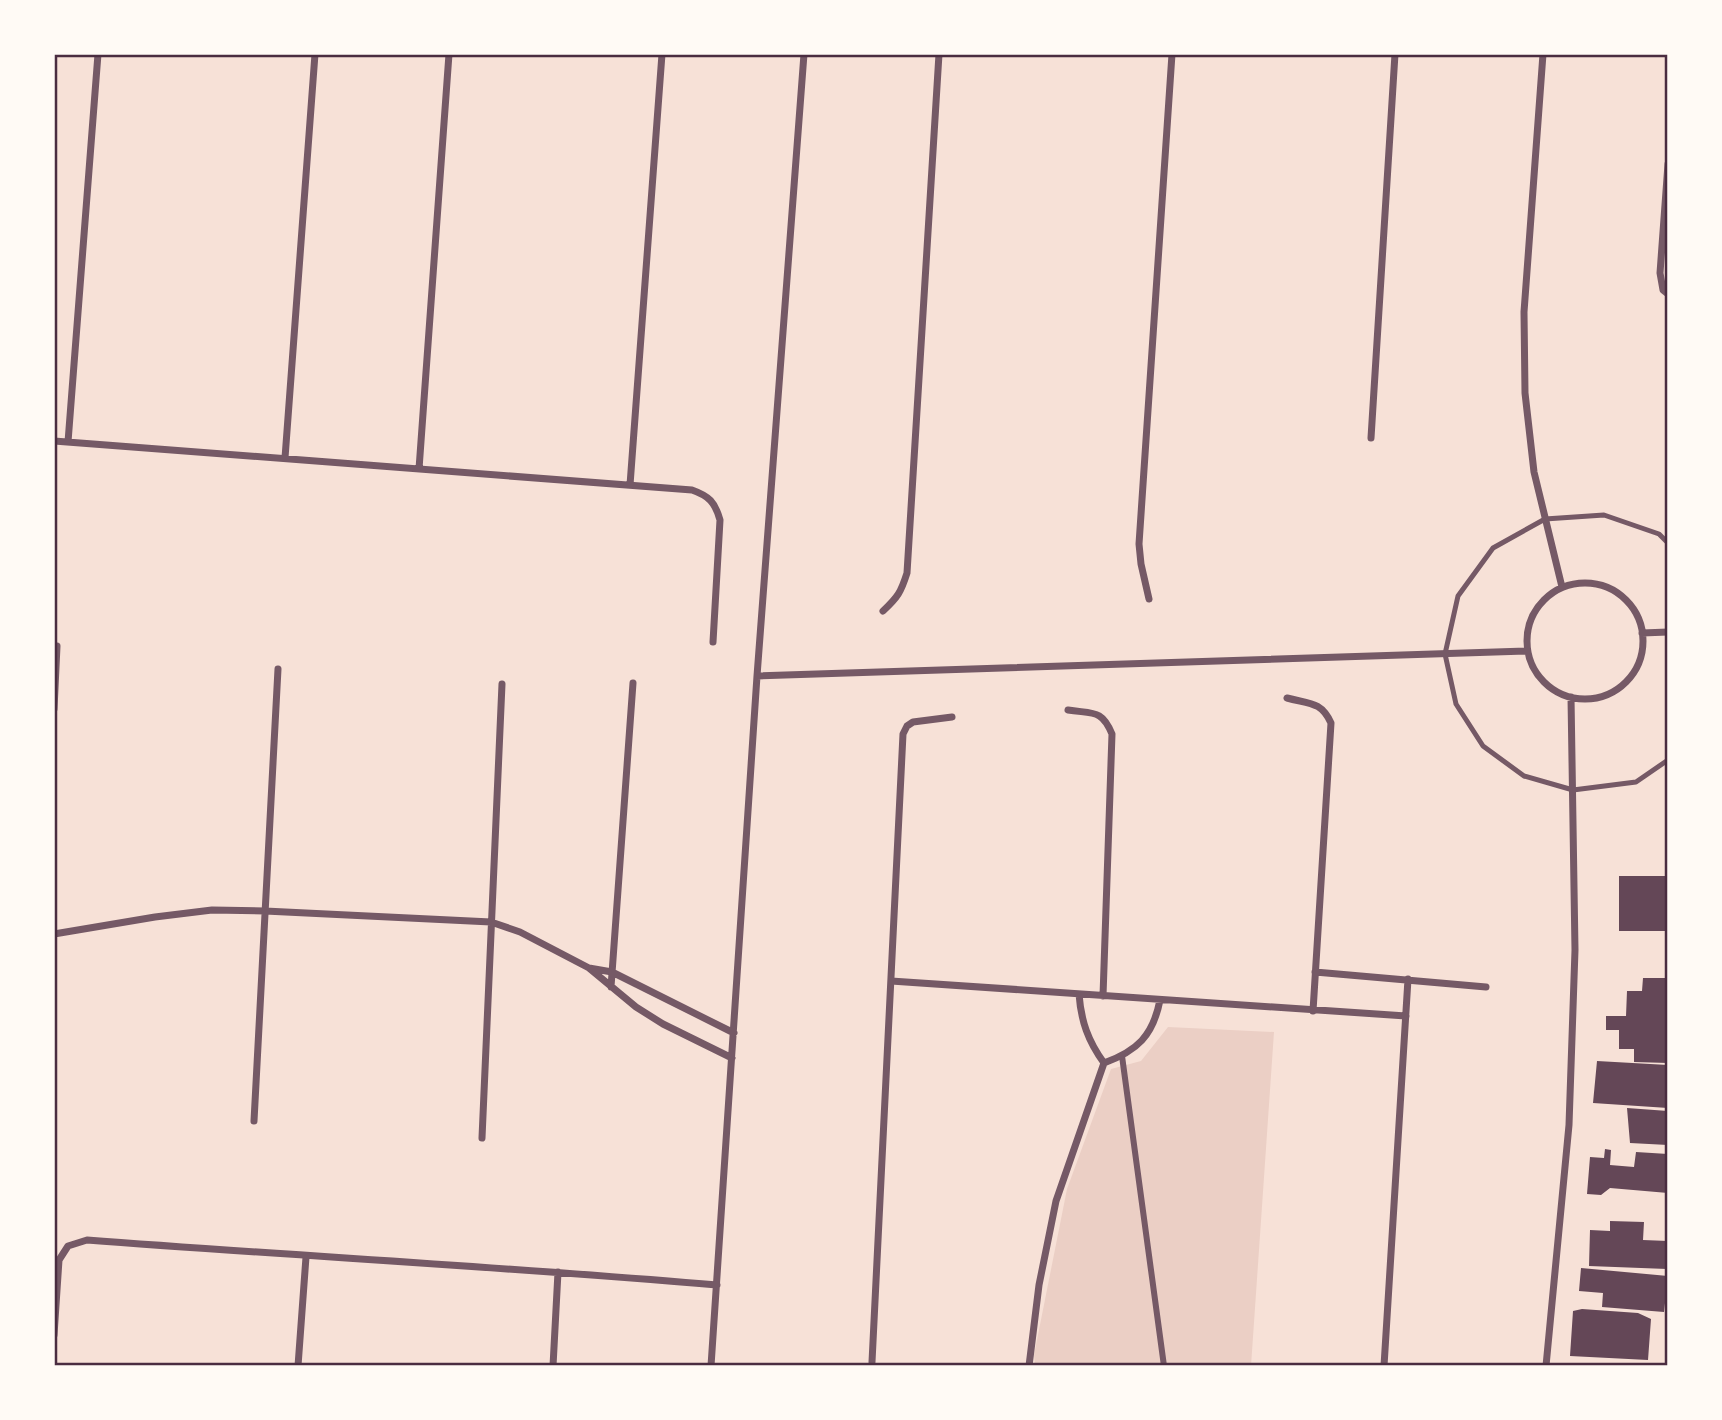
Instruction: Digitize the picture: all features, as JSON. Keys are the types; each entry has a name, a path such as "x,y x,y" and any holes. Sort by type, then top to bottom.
{"street":[{"path":"68,442 98,54"},
{"path":"285,458 315,54"},
{"path":"419,469 449,54"},
{"path":"630,485 662,54"},
{"path":"711,1366 757,676 803,54"},
{"path":"883,611 897,598 906,573 940,54"},
{"path":"1149,599 1139,544 1172,54"},
{"path":"1371,438 1395,54"},
{"path":"1543,54 1524,326 1526,407 1534,472 1562,587"},
{"path":"1668,164 1660,273 1663,290 1668,294"},
{"path":"54,441 692,490 706,495 717,508 720,520 713,642"},
{"path":"1580,583 1597,584 1628,601 1637,616 1642,633 1642,652 1636,669 1624,684 1608,694 1590,698 1571,697 1542,681 1527,652 1530,620 1538,606 1562,587 1580,583"},
{"path":"1642,633 1668,632"},
{"path":"54,709 57,646"},
{"path":"757,676 1527,652"},
{"path":"254,1121 278,668"},
{"path":"611,987 633,683"},
{"path":"482,1138 502,684"},
{"path":"1546,1366 1569,1125 1575,950 1571,697"},
{"path":"1287,698 1320,707 1331,723 1313,1011"},
{"path":"1068,710 1099,715 1107,721 1112,734 1103,996"},
{"path":"872,1362 903,734 913,722 952,717"},
{"path":"54,933 201,911 265,911 491,922 520,932 589,968 636,1007 663,1024 732,1058"},
{"path":"589,968 612,972 734,1033"},
{"path":"1315,972 1486,986"},
{"path":"1384,1366 1408,979"},
{"path":"891,981 1406,1016"},
{"path":"1079,994 1085,1031 1104,1063"},
{"path":"1029,1366 1039,1285 1056,1201 1104,1063 1122,1056 1148,1033 1157,1017 1160,1000"},
{"path":"1122,1056 1164,1366"},
{"path":"54,1335 59,1260 68,1246 87,1240 717,1285"},
{"path":"298,1366 306,1256"},
{"path":"553,1366 558,1272"}],"lane":[{"path":"1668,543 1659,534 1604,515 1545,519 1493,548 1458,596 1445,654 1456,704 1483,747 1524,776 1573,790 1636,782 1668,760"}],"shaded area":[{"path":"1168,1027 1274,1032 1251,1366 1035,1366 1034,1355 1067,1189 1111,1069 1141,1061"}],"building":[{"path":"1619,876 1668,876 1668,931 1619,931"},
{"path":"1643,978 1668,978 1668,1063 1634,1062 1634,1049 1619,1049 1619,1030 1606,1030 1606,1016 1626,1016 1627,991 1642,991"},
{"path":"1597,1061 1668,1065 1668,1108 1593,1103"},
{"path":"1627,1108 1668,1111 1668,1145 1630,1143"},
{"path":"1605,1149 1611,1150 1610,1165 1634,1167 1636,1152 1668,1154 1668,1193 1610,1188 1601,1195 1587,1194 1590,1157 1604,1158"},
{"path":"1610,1221 1644,1222 1643,1240 1668,1241 1667,1269 1589,1266 1590,1230 1610,1231"},
{"path":"1581,1268 1668,1276 1664,1312 1602,1307 1603,1293 1579,1291"},
{"path":"1582,1309 1638,1313 1651,1319 1648,1360 1570,1356 1573,1311"}]}
